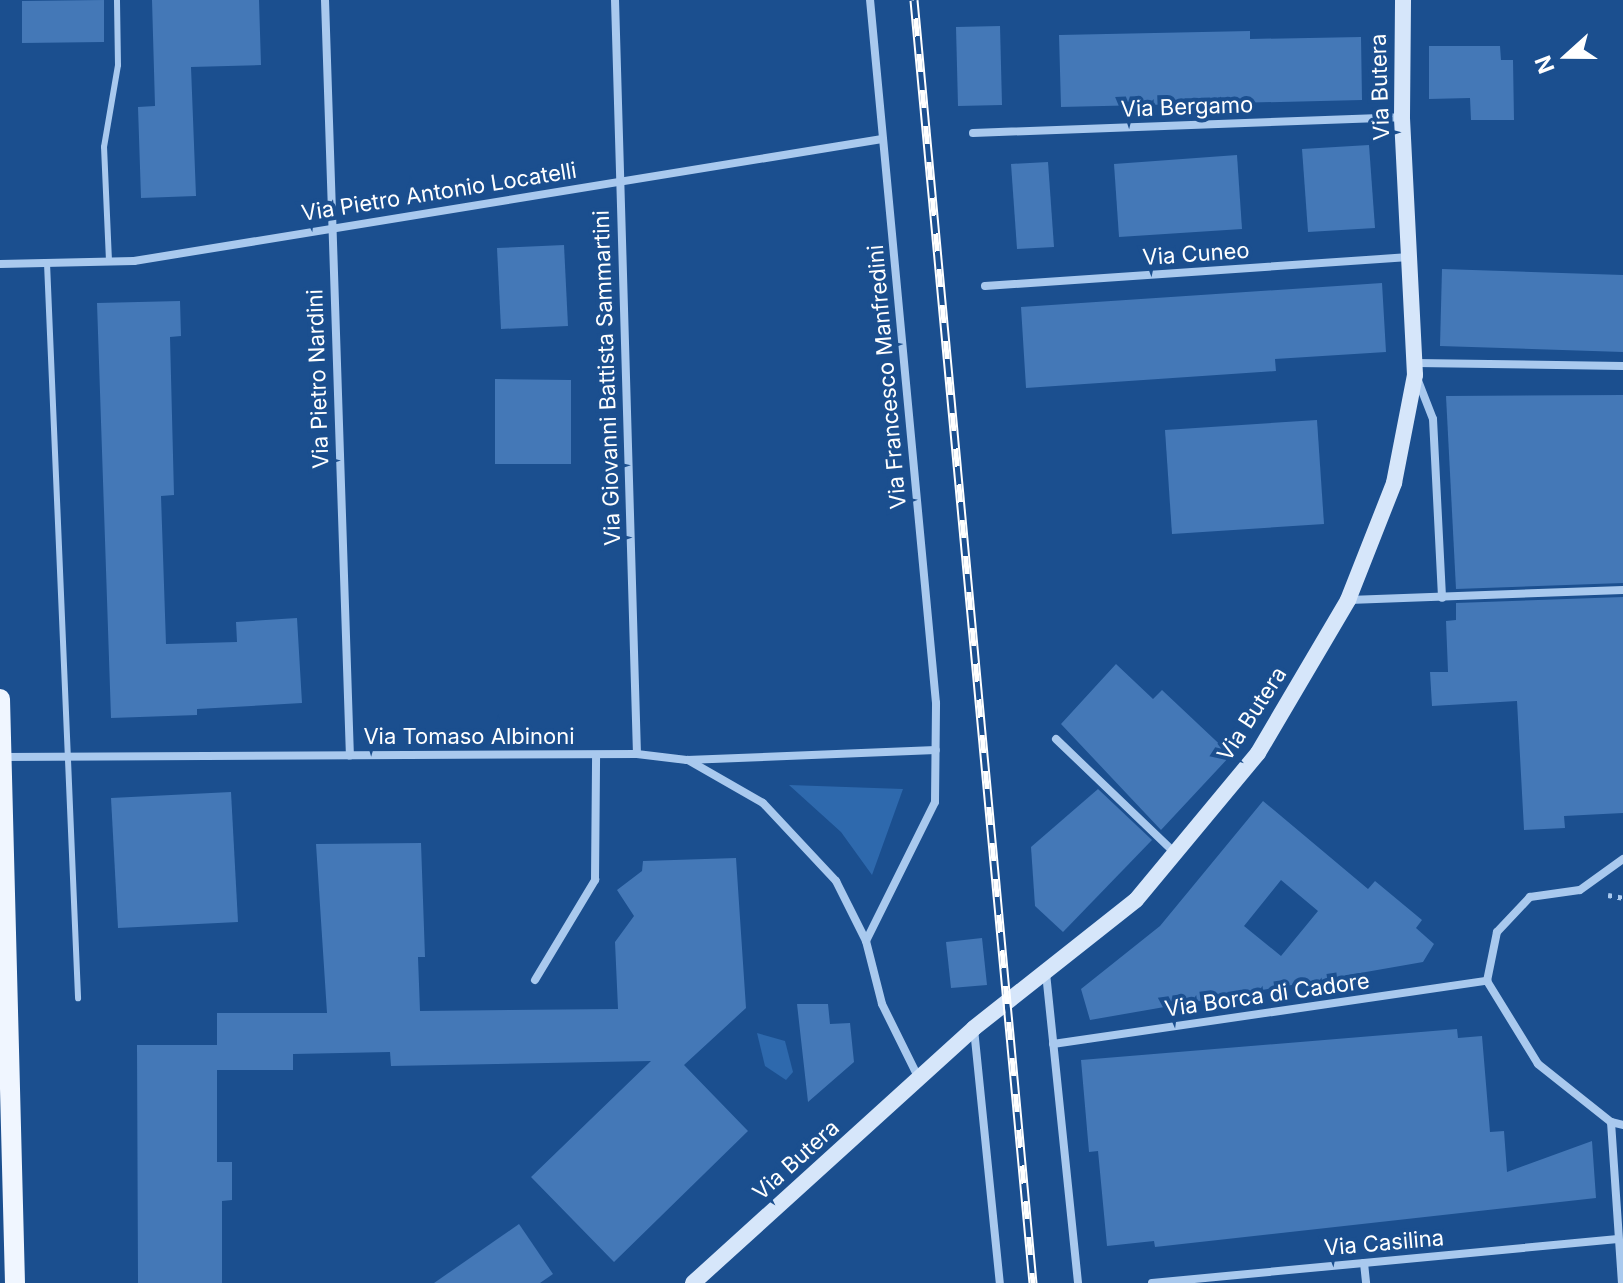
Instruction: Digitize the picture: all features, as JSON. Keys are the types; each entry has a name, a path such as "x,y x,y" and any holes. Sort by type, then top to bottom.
{"main road":[{"path":"0,699 15,1283"}],"street":[{"name":"Via Pietro Nardini","path":"325,0 330,227 350,756"},
{"name":"Via Giovanni Battista Sammartini","path":"615,0 637,754"},
{"name":"Via Francesco Manfredini","path":"866,941 935,802 936,750 936,703 870,0"},
{"name":"Via Butera","path":"693,1283 974,1028 1136,900 1258,753 1348,600 1394,483 1416,369 1402,117 1403,0"},
{"name":"Via Bergamo","path":"973,133 1402,117"},
{"name":"Via Pietro Antonio Locatelli","path":"0,264 109,261 882,139"},
{"name":"Via Cuneo","path":"985,286 1409,257"},
{"path":"1442,598 1433,419 1416,369 1623,366"},
{"path":"1348,600 1623,590"},
{"path":"1056,739 1175,853"},
{"name":"Via Tomaso Albinoni","path":"2,757 637,754 687,760 936,750"},
{"path":"535,980 595,880 596,755"},
{"path":"687,760 763,803 805,844 836,881 866,941 882,1004 919,1079"},
{"path":"1623,859 1580,890 1530,897 1497,932 1487,981 1538,1064 1611,1122 1623,1125"},
{"path":"1046,971 1078,1283"},
{"name":"Via Borca di Cadore","path":"1053,1044 1487,981"},
{"path":"974,1028 1000,1283"},
{"path":"1611,1122 1622,1283"},
{"name":"Via Casilina","path":"1152,1283 1618,1239"},
{"path":"1364,1263 1366,1283"}],"lane":[{"path":"109,261 104,147 118,65 117,0"},
{"path":"47,263 78,998"}],"shaded area":[{"path":"789,785 903,789 872,875 841,832"},
{"path":"757,1033 785,1041 793,1072 786,1080 765,1066"}],"building":[{"path":"104,0 104,42 22,43 22,1"},
{"path":"152,0 259,0 261,65 191,67 196,196 141,198 138,107 155,106"},
{"path":"1000,26 1002,105 958,106 956,27"},
{"path":"1250,31 1250,39 1361,37 1362,100 1061,107 1059,35"},
{"path":"1429,46 1500,46 1501,60 1513,60 1514,120 1471,120 1470,98 1429,99"},
{"path":"1369,145 1375,228 1308,232 1302,149"},
{"path":"1237,155 1242,229 1119,237 1114,164"},
{"path":"1048,162 1054,247 1017,249 1011,164"},
{"path":"564,245 568,326 501,329 497,248"},
{"path":"1442,269 1623,275 1623,352 1440,346"},
{"path":"1382,283 1386,352 1275,359 1276,371 1026,388 1021,307"},
{"path":"180,301 181,336 170,337 174,495 161,496 166,644 237,642 236,622 297,618 302,703 197,709 197,715 111,718 97,303"},
{"path":"495,379 571,380 571,464 495,464"},
{"path":"1623,395 1623,583 1456,589 1446,396"},
{"path":"1317,420 1324,524 1172,534 1165,430"},
{"path":"1623,597 1623,813 1564,816 1565,828 1524,830 1517,701 1432,706 1430,672 1448,672 1446,621 1456,620 1456,603"},
{"path":"1116,664 1153,699 1162,690 1231,755 1161,830 1061,724"},
{"path":"1098,789 1152,840 1063,932 1035,906 1031,847"},
{"path":"231,792 238,922 118,928 111,798"},
{"path":"1263,801 1368,889 1375,881 1422,920 1416,928 1434,944 1423,962 1090,1020 1081,989 1160,926","holes":["1281,880 1318,911 1281,956 1244,926"]},
{"path":"421,843 425,957 418,957 420,1011 618,1009 615,942 634,916 617,890 642,871 643,861 736,858 746,1008 684,1065 748,1131 614,1262 531,1177 651,1061 391,1066 390,1052 293,1054 293,1070 217,1070 217,1162 232,1162 232,1200 222,1201 222,1283 138,1283 137,1045 217,1045 217,1013 327,1013 316,844"},
{"path":"982,938 987,985 951,988 946,942"},
{"path":"797,1004 828,1004 830,1024 850,1023 854,1062 808,1102"},
{"path":"1457,1029 1458,1038 1482,1036 1490,1132 1504,1131 1507,1172 1592,1141 1596,1198 1155,1247 1154,1241 1107,1246 1098,1151 1089,1152 1081,1060"},
{"path":"519,1224 553,1274 540,1283 434,1283"}],"railway":[{"path":"914,0 1033,1283"}]}
